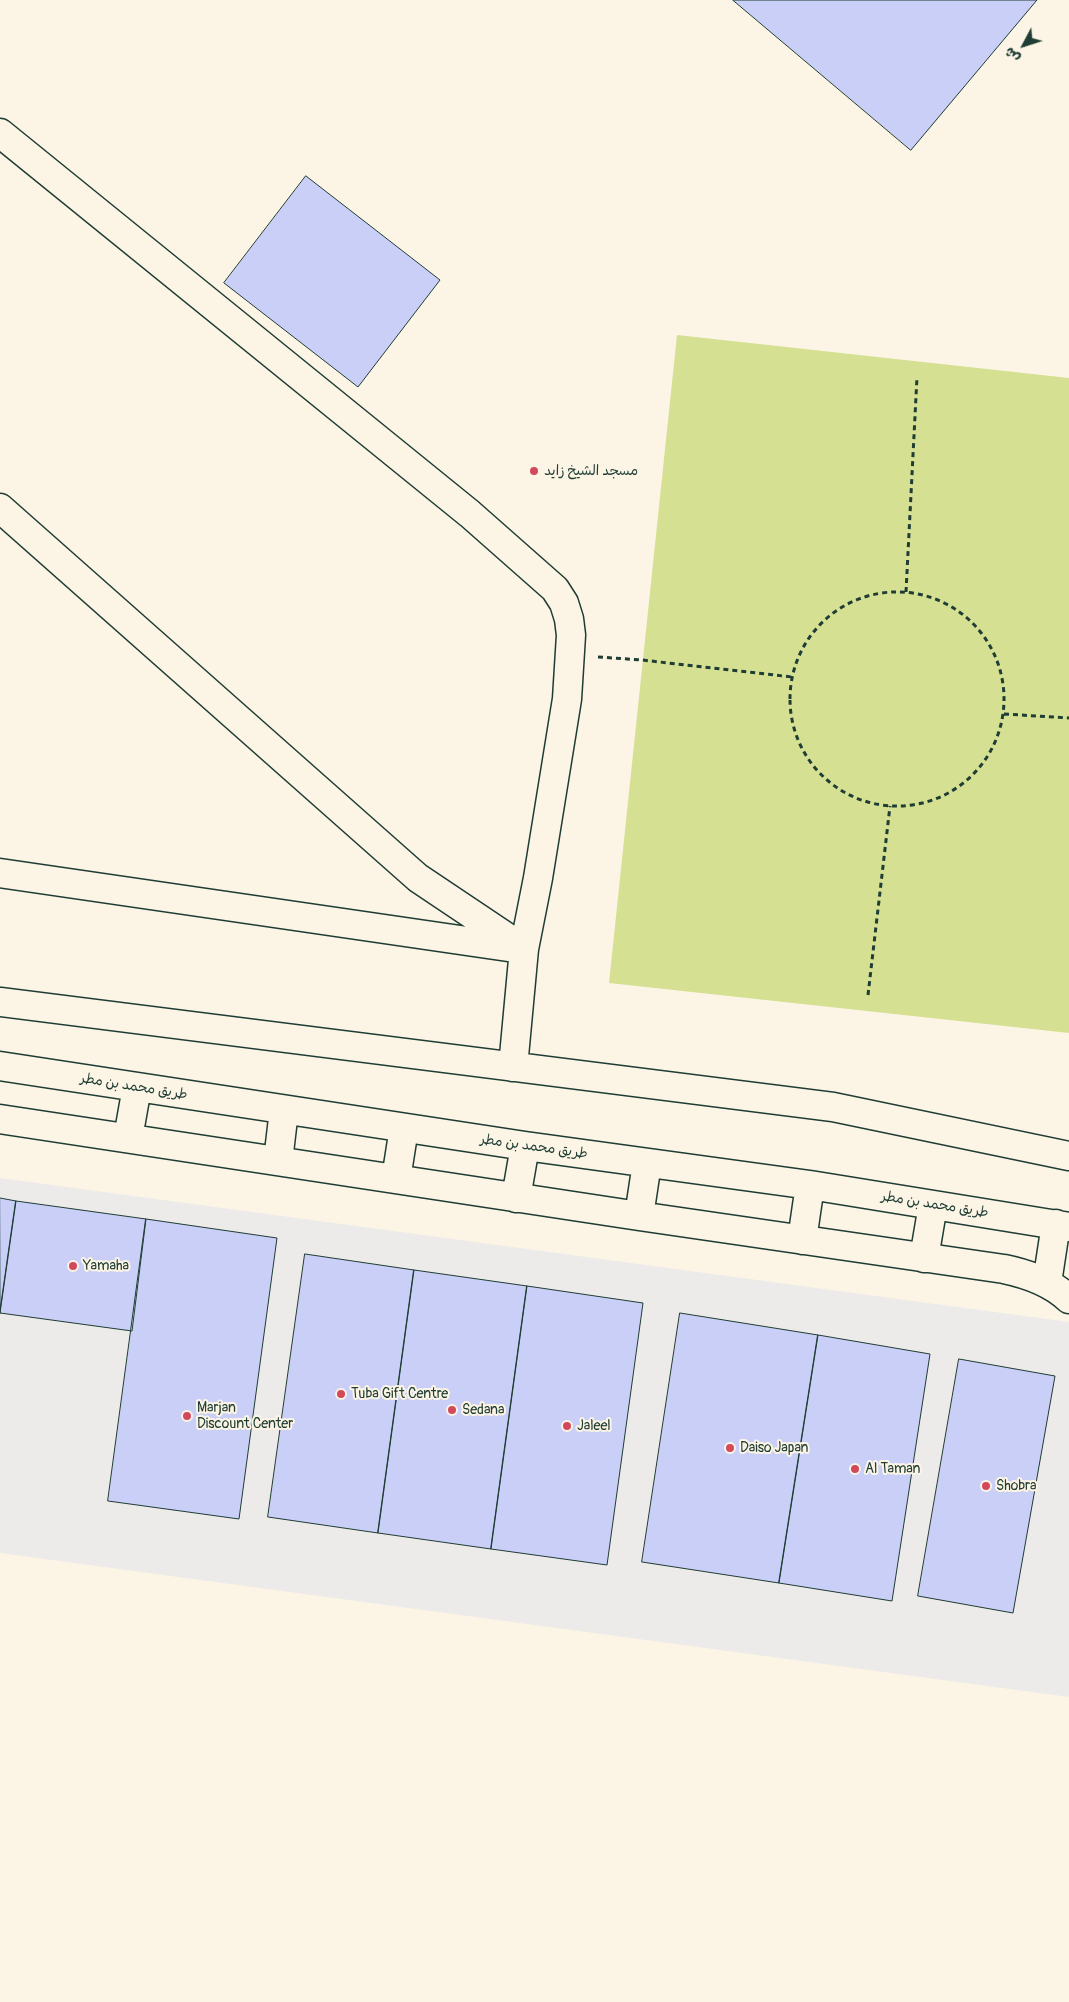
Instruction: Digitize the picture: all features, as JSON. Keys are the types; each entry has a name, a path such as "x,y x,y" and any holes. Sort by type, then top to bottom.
{"street":[{"path":"0,133 470,514 555,589 564,603 570,627 567,699 538,878 524,949 513,1067"},
{"path":"0,508 418,878 524,949"},
{"path":"0,873 524,949"},
{"path":"0,1002 833,1107 1067,1155"},
{"name":"طريق محمد بن مطر","path":"0,1066 525,1146 810,1185 933,1204 1065,1229"},
{"path":"128,1138 137,1087"},
{"path":"278,1161 284,1110"},
{"path":"0,1119 516,1198 1004,1269 1024,1273 1047,1283 1069,1299"},
{"path":"396,1179 404,1128"},
{"path":"516,1198 525,1146"},
{"path":"639,1216 647,1163"},
{"path":"802,1240 810,1185"},
{"path":"924,1258 933,1204"},
{"path":"1047,1283 1065,1229"}],"path":[{"path":"906,592 917,377"},
{"path":"885,592 906,592 927,596 947,604 965,616 980,631 992,649 1000,670 1004,690 1004,714 992,750 974,775 956,789 936,800 913,806 890,806 868,802 846,794 827,781 812,764 800,744 792,722 790,700 792,677 799,655 810,635 826,618 844,605 864,596 885,592"},
{"path":"570,655 642,660 792,677"},
{"path":"1004,714 1069,718"},
{"path":"868,995 890,806"}],"shaded area":[{"path":"0,1178 1069,1322 1069,1697 0,1553"}],"green space":[{"path":"677,335 1069,378 1069,1033 609,983"}],"building":[{"path":"733,0 1037,0 911,150"},
{"path":"306,176 440,280 358,387 224,283"},
{"path":"0,1198 16,1201 0,1313"},
{"name":"Yamaha","path":"16,1201 146,1219 132,1331 0,1313"},
{"name":"Marjan Discount Center","path":"146,1219 277,1238 239,1519 108,1501"},
{"name":"Tuba Gift Centre","path":"305,1254 414,1270 378,1533 268,1517"},
{"name":"Sedana","path":"414,1270 527,1286 491,1549 378,1533"},
{"name":"Jaleel","path":"527,1286 643,1303 607,1565 491,1549"},
{"name":"Daiso Japan","path":"680,1313 818,1335 779,1583 642,1562"},
{"name":"Al Taman","path":"818,1335 930,1354 892,1601 779,1583"},
{"name":"Shobra","path":"959,1359 1055,1376 1013,1613 918,1596"}],"place":[{"name":"مسجد الشيخ زايد","path":"534,471"},
{"name":"Yamaha","path":"73,1266"},
{"name":"Tuba Gift Centre","path":"341,1394"},
{"name":"Sedana","path":"452,1410"},
{"name":"Marjan Discount Center","path":"187,1416"},
{"name":"Jaleel","path":"567,1426"},
{"name":"Daiso Japan","path":"730,1448"},
{"name":"Al Taman","path":"855,1469"},
{"name":"Shobra","path":"986,1486"}]}
